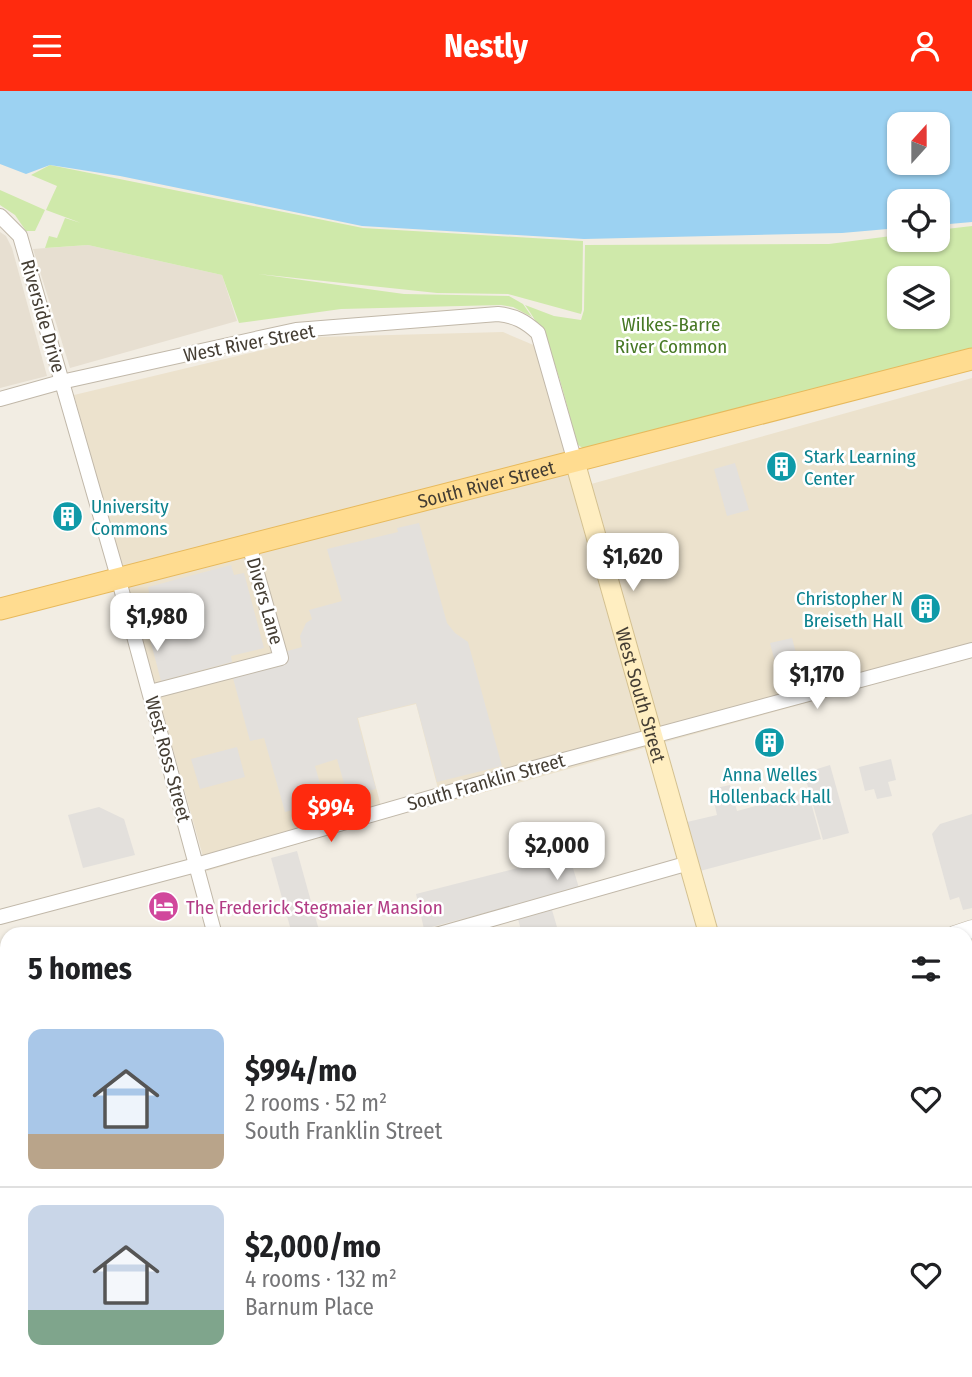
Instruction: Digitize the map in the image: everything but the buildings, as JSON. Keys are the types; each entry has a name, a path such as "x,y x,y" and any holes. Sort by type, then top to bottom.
{"main road":[{"name":"South River Street","path":"0,609 972,359"},
{"name":"West South Street","path":"575,461 707,927"}],"street":[{"name":"Riverside Drive","path":"0,216 20,236 61,382"},
{"name":"West River Street","path":"0,399 61,382 296,330 498,314 511,315 525,321 538,333"},
{"name":"West South Street","path":"538,333 575,461"},
{"name":"West Ross Street","path":"61,382 118,577 213,927"},
{"name":"Divers Lane","path":"150,692 281,658 249,545"},
{"name":"South Franklin Street","path":"0,917 196,865 534,768 972,650"},
{"path":"464,927 689,863"}],"shaded area":[{"path":"0,232 6,236 12,248 47,376 0,388"},
{"path":"88,245 222,275 237,321 70,368 33,249"},
{"path":"503,332 550,352 584,486 972,378 972,657 442,804 416,704 358,718 384,818 207,871 74,395 317,337"},
{"path":"735,463 749,510 727,516 714,469"},
{"path":"419,523 447,623 468,642 502,766 437,782 416,703 357,718 376,789 348,797 337,759 315,766 325,801 285,812 264,738 250,741 230,667 302,647 300,636 306,623 312,619 309,610 342,601 327,549 398,532 397,528"},
{"path":"231,565 234,575 244,573 264,648 231,656 232,662 161,681 140,601 150,598 148,587"},
{"path":"792,638 801,672 779,677 770,643"},
{"path":"237,747 245,777 200,789 191,759"},
{"path":"891,759 896,780 888,782 892,796 877,799 874,789 865,791 859,767"},
{"path":"830,765 849,833 823,840 804,773"},
{"path":"730,785 737,811 808,792 821,839 700,871 687,822 717,815 711,789"},
{"path":"99,807 124,819 135,855 83,868 68,815"},
{"path":"972,814 972,908 963,910 959,897 950,900 932,834 940,824"},
{"path":"297,851 318,927 290,927 271,858"},
{"path":"569,855 579,888 432,927 424,927 416,894"},
{"path":"552,910 557,927 520,927 518,919"}],"green space":[{"path":"50,165 363,228 583,241 581,314 508,294 437,293 258,274 404,294 509,296 523,304 532,317 513,307 501,305 341,309 239,323 222,275 88,245 45,248 49,236 57,238 65,218 81,223 46,210 57,186 31,175"},
{"path":"0,190 45,210 35,231 26,231 15,215 0,205"},
{"name":"Wilkes-Barre River Common","path":"972,226 972,349 585,450 577,444 551,354 525,305 554,316 581,320 584,310 585,245 829,244 887,237 887,252 950,252 950,229"}],"water":[{"path":"0,91 972,91 972,222 950,224 950,189 887,189 887,229 842,233 584,239 362,226 120,176 50,165 26,174 0,164"}],"place":[{"name":"Stark Learning Center","path":"781,467"},
{"name":"University Commons","path":"68,517"},
{"name":"Christopher N Breiseth Hall","path":"926,609"},
{"name":"Anna Welles Hollenback Hall","path":"770,743"},
{"name":"The Frederick Stegmaier Mansion","path":"163,907"}]}
